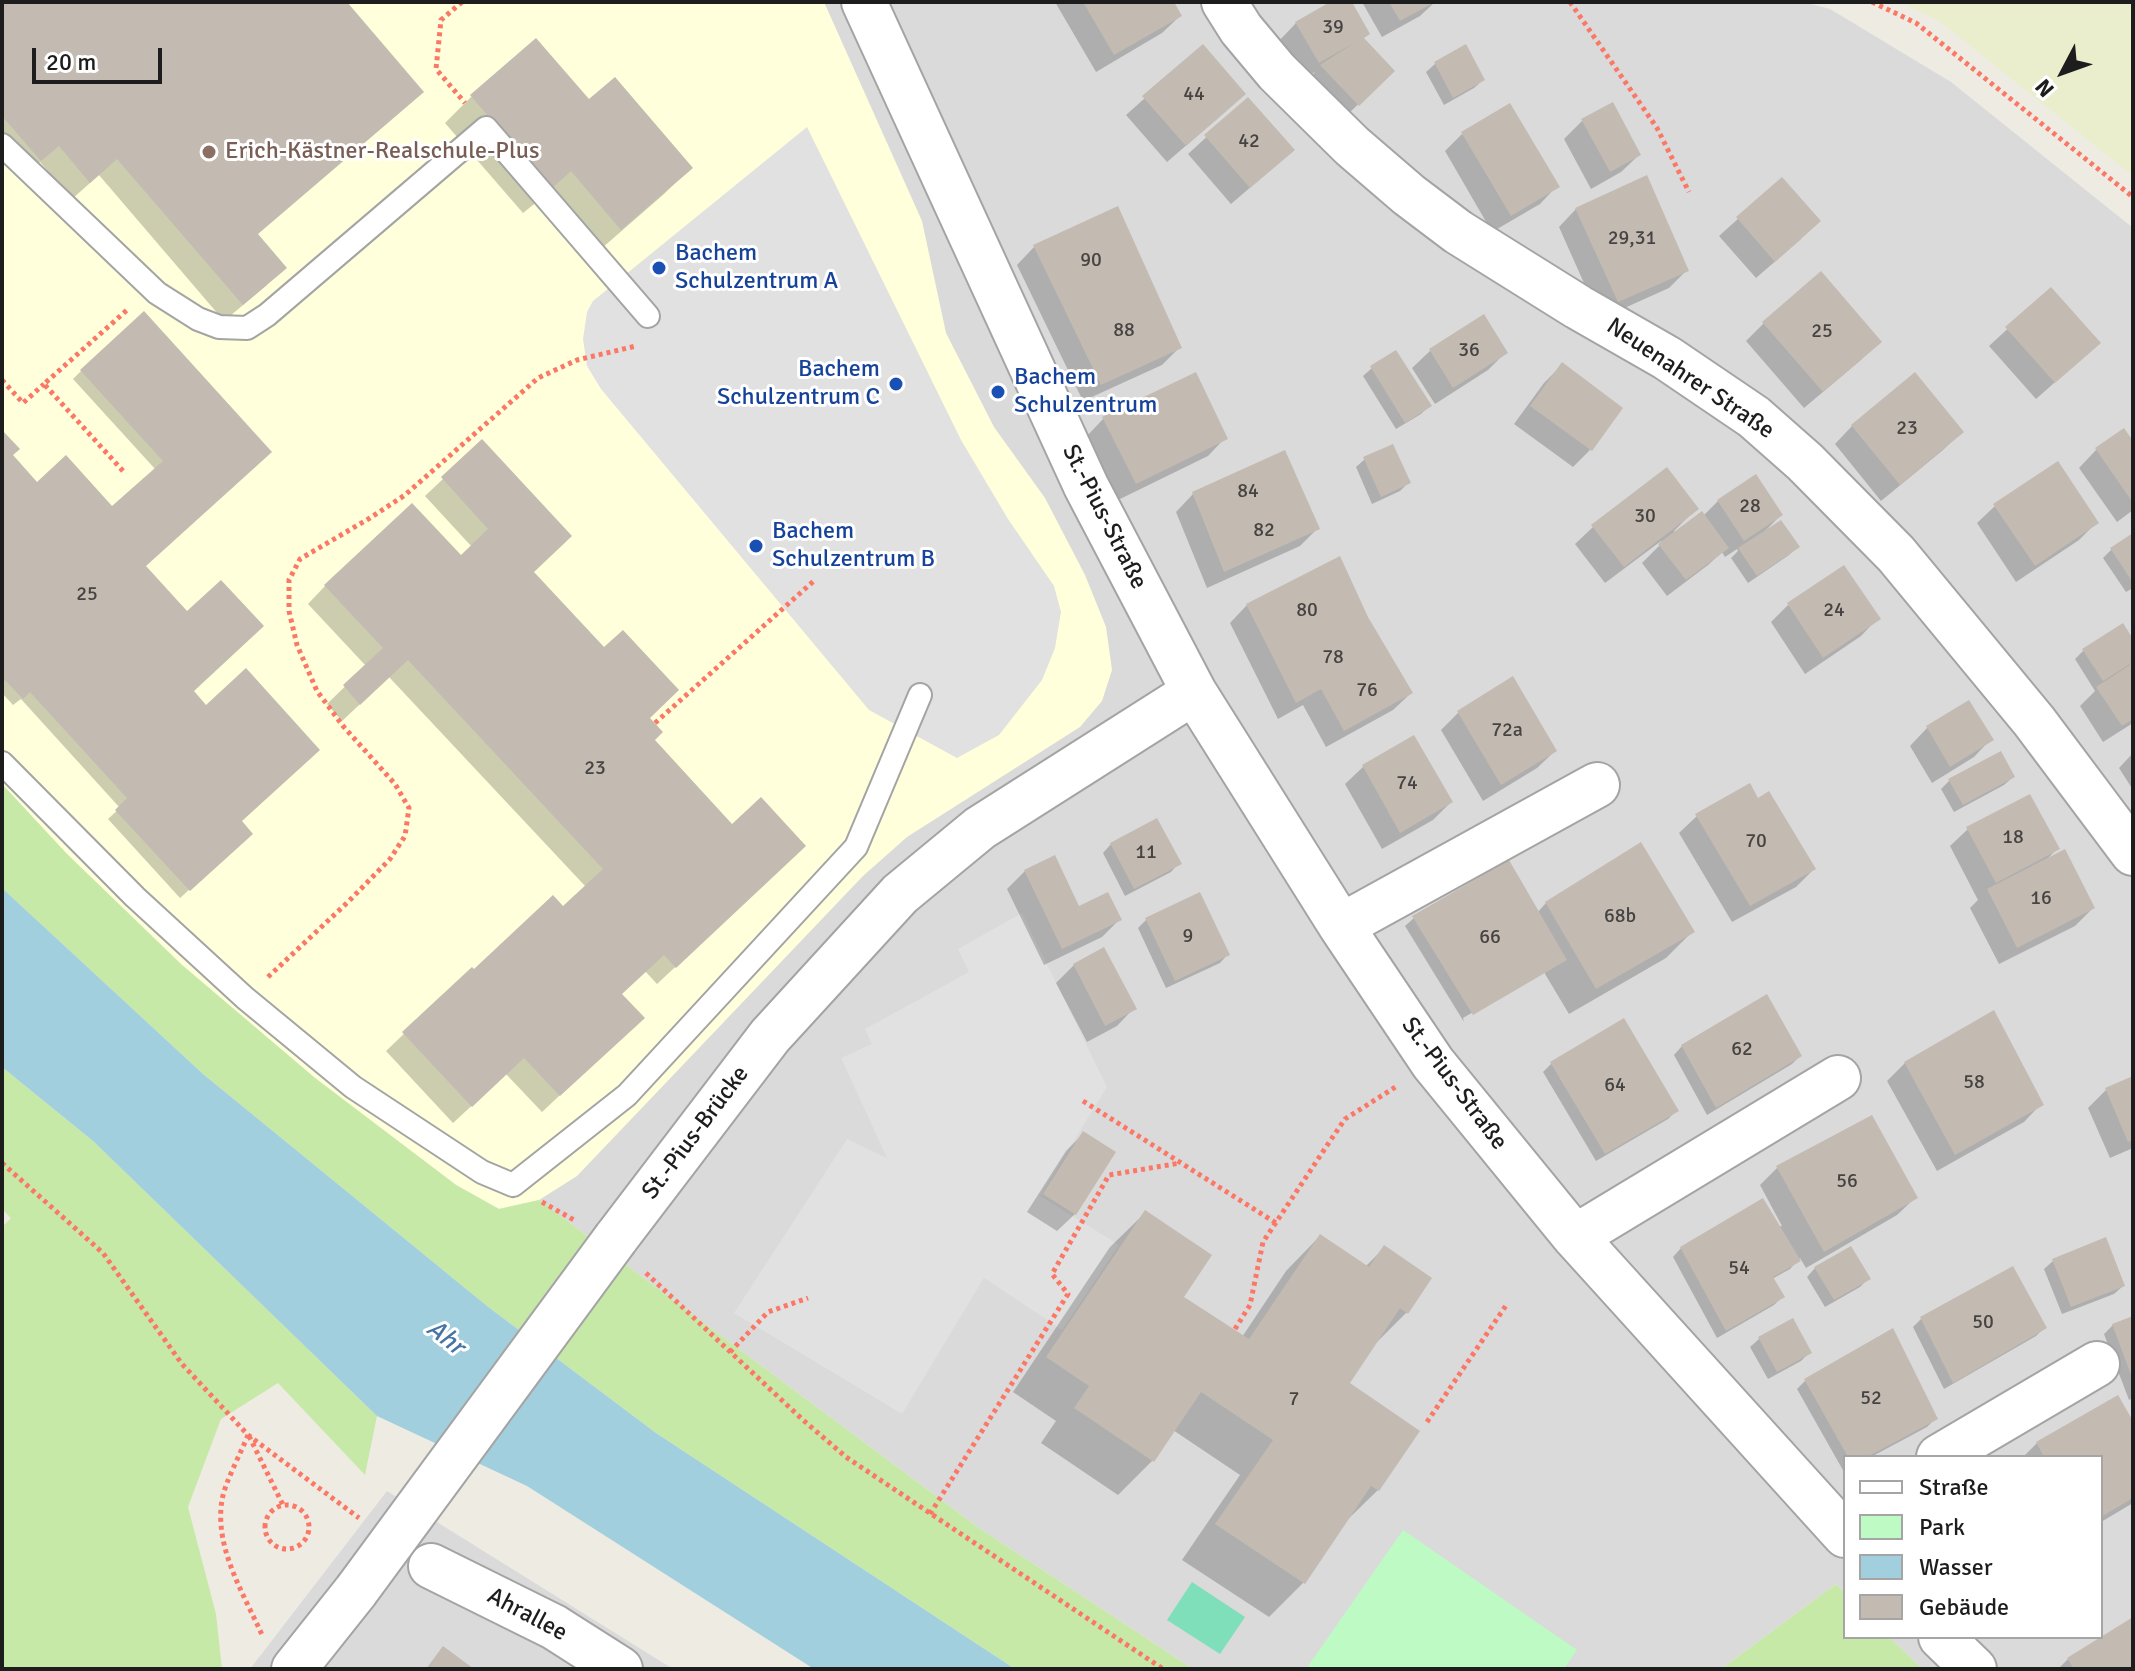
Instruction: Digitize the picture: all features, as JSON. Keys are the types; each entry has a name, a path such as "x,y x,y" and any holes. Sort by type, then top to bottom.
{"street":[{"name":"St.-Pius-Straße","path":"864,2 1086,486 1194,692 1341,926 1433,1063 1575,1237 1841,1522"},
{"name":"Neuenahrer Straße","path":"1224,2 1241,29 1277,72 1352,146 1409,195 1458,232 1692,375 1754,417 1805,462 1896,554 2034,721 2133,853"},
{"name":"St.-Pius-Brücke","path":"294,1669 356,1591 616,1238 770,1036 900,894 980,828 1194,692"},
{"path":"1341,926 1597,785"},
{"path":"1575,1237 1838,1078"},
{"path":"1942,1455 2097,1364"},
{"name":"Ahrallee","path":"431,1566 554,1627 620,1669"},
{"path":"1943,1639 1974,1669"}],"lane":[{"path":"2,145 152,288 198,319 219,327 247,328 267,315 486,128 648,316"},
{"path":"2,763 135,897 245,998 353,1087 482,1172 513,1185 627,1095 856,847 920,695"}],"path":[{"path":"462,2 441,20 436,69 486,128"},
{"path":"1570,2 1657,128 1689,192"},
{"path":"1872,2 1916,23 2133,197"},
{"path":"2,380 23,403 152,288"},
{"path":"245,998 390,859 405,836 409,808 395,784 343,726 317,691 297,645 289,611 289,580 300,559 405,495 538,378 577,360 637,346"},
{"path":"44,384 123,471"},
{"path":"655,723 816,579"},
{"path":"1235,1329 1250,1305 1263,1242 1345,1119 1433,1063"},
{"path":"1083,1101 1276,1223"},
{"path":"2,1163 103,1253 182,1364 248,1435 365,1523"},
{"path":"930,1514 1068,1294 1052,1274 1109,1175 1180,1163"},
{"path":"645,1272 846,1457 1163,1669"},
{"path":"730,1352 768,1312 808,1298"},
{"path":"1427,1422 1507,1304"},
{"path":"248,1435 283,1505"},
{"path":"248,1435 222,1498 221,1523 226,1553 263,1638"},
{"path":"283,1505 297,1507 310,1526 308,1536 296,1548 286,1550 274,1545 267,1537 265,1527 269,1514 283,1505"}],"shaded area":[{"path":"2,2 1803,2 1830,9 1951,82 2133,228 2133,1669 1922,1669 1891,1639 2103,1639 2103,1455 1843,1455 1843,1591 1836,1584 1721,1669 1193,1669 979,1528 539,1200 499,1209 456,1185 315,1078 182,965 2,784"},
{"path":"2,2 824,2 922,221 946,333 994,427 1045,498 1085,575 1106,627 1112,670 1102,701 1080,727 907,837 863,876 577,1176 539,1200 499,1209 456,1185 315,1078 182,965 67,854 2,784"},
{"path":"1900,2 2133,2 2133,176 1939,21"},
{"path":"807,127 961,440 1008,519 1054,586 1061,612 1055,648 1042,680 999,735 957,758 869,710 601,389 587,366 583,339 587,312 593,301"},
{"path":"1022,913 1107,1087 1040,1196 1119,1245 1062,1330 984,1278 902,1414 734,1313 847,1139 887,1158 841,1058 872,1044 865,1029 969,972 958,949"},
{"path":"387,1491 673,1669 250,1669"}],"green space":[{"path":"2,784 67,854 182,965 315,1078 456,1185 499,1209 539,1200 979,1528 1193,1669 1015,1669 656,1433 487,1306 203,1074 2,888"},
{"path":"2,1067 93,1141 377,1416 365,1475 278,1383 221,1419 188,1507 216,1614 222,1669 2,1669 2,1227 11,1218 2,1209"},
{"path":"1403,1530 1577,1650 1564,1669 1306,1669"},
{"path":"1192,1582 1245,1617 1220,1654 1167,1620"},
{"path":"1836,1584 1843,1591 1843,1639 1891,1639 1922,1669 1721,1669"}],"water":[{"name":"Ahr","path":"2,888 203,1074 487,1306 656,1433 1015,1669 814,1669 527,1486 377,1416 93,1141 2,1067"}],"building":[{"name":"Erich-Kästner-Realschule-Plus","path":"2,2 347,2 424,92 258,234 287,268 243,305 117,159 90,183 59,146 41,161 2,116"},
{"path":"1083,2 1174,2 1182,16 1114,55"},
{"path":"1330,2 1352,2 1370,34 1364,38 1395,71 1359,106 1320,65 1354,43 1319,63 1295,22"},
{"path":"1389,2 1435,2 1400,21"},
{"path":"536,38 589,99 615,77 693,168 621,230 571,171 551,189 470,95"},
{"path":"1203,44 1246,94 1186,146 1142,96"},
{"path":"1466,44 1485,80 1453,98 1434,62"},
{"path":"1248,97 1295,150 1250,188 1204,135"},
{"path":"1613,102 1641,155 1610,172 1581,119"},
{"path":"1510,103 1560,187 1511,216 1461,132"},
{"path":"1647,175 1689,271 1618,302 1575,208"},
{"path":"1782,177 1821,221 1775,262 1736,217"},
{"path":"1118,206 1182,348 1101,385 1033,245"},
{"path":"1821,271 1882,342 1823,392 1762,322"},
{"path":"2051,287 2101,343 2055,383 2005,327"},
{"path":"144,311 272,452 146,566 187,611 221,580 264,626 194,691 206,705 246,668 320,750 242,821 253,834 190,891 115,810 127,798 30,692 23,699 5,680 2,683 2,430 20,449 13,455 37,482 66,455 112,506 163,461 80,370"},
{"path":"1484,314 1508,353 1453,388 1429,349"},
{"path":"1396,350 1432,406 1405,423 1370,366"},
{"path":"1562,362 1623,408 1592,451 1530,406"},
{"path":"1196,372 1228,439 1136,484 1102,417"},
{"path":"1915,372 1964,432 1900,485 1851,425"},
{"path":"2124,428 2133,441 2133,503 2095,448"},
{"path":"482,439 572,536 534,572 604,647 623,630 679,690 650,718 663,732 655,740 732,824 761,797 806,846 676,968 664,955 622,994 645,1018 560,1096 524,1058 472,1107 402,1032 553,895 563,906 603,869 408,660 360,705 343,685 383,648 324,585 412,503 461,555 488,529 441,477"},
{"path":"1393,444 1411,483 1381,497 1363,457"},
{"path":"1285,450 1320,529 1224,572 1192,492"},
{"path":"2058,461 2099,523 2035,566 1993,504"},
{"path":"1667,467 1699,509 1624,567 1591,525"},
{"path":"1756,474 1783,515 1744,541 1717,500"},
{"path":"1702,511 1729,548 1686,580 1658,544"},
{"path":"1781,520 1800,547 1757,576 1738,548"},
{"path":"2133,533 2133,583 2110,548"},
{"path":"1340,556 1368,617 1413,693 1344,731 1321,689 1296,703 1246,604"},
{"path":"1844,565 1881,619 1823,658 1787,603"},
{"path":"2123,623 2133,639 2133,662 2103,681 2082,649"},
{"path":"2133,663 2133,719 2122,726 2096,687"},
{"path":"1513,676 1557,751 1501,785 1457,711"},
{"path":"1969,700 1994,740 1950,767 1926,726"},
{"path":"1414,735 1453,802 1400,833 1362,765"},
{"path":"2001,751 2015,777 1963,805 1948,779"},
{"path":"1750,783 1758,798 1769,791 1816,869 1750,906 1695,814"},
{"path":"2030,794 2060,849 1996,883 1966,827"},
{"path":"1157,818 1182,864 1134,889 1110,843"},
{"path":"1641,842 1695,932 1596,989 1545,902"},
{"path":"2065,849 2095,908 2017,948 1987,889"},
{"path":"1055,855 1079,906 1108,892 1122,920 1062,949 1024,870"},
{"path":"1509,860 1567,960 1473,1015 1412,916"},
{"path":"1200,892 1230,955 1175,981 1145,918"},
{"path":"1104,947 1137,1009 1105,1026 1073,964"},
{"path":"1767,994 1802,1056 1716,1108 1681,1045"},
{"path":"1994,1010 2044,1105 1955,1155 1904,1062"},
{"path":"1624,1018 1679,1111 1605,1154 1550,1062"},
{"path":"2133,1076 2133,1140 2128,1142 2105,1088"},
{"path":"1872,1115 1918,1198 1824,1252 1776,1166"},
{"path":"1083,1131 1116,1152 1076,1215 1043,1194"},
{"path":"1763,1198 1801,1261 1773,1277 1785,1297 1726,1331 1680,1247"},
{"path":"1145,1210 1212,1255 1184,1297 1249,1339 1320,1234 1369,1267 1384,1245 1432,1278 1408,1314 1400,1308 1350,1383 1420,1431 1379,1491 1371,1486 1305,1584 1215,1524 1273,1440 1201,1392 1154,1462 1074,1408 1089,1386 1046,1357"},
{"path":"2106,1237 2125,1286 2071,1307 2052,1259"},
{"path":"1851,1246 1871,1279 1834,1300 1814,1267"},
{"path":"2013,1266 2047,1328 1953,1383 1920,1317"},
{"path":"2133,1316 2133,1380 2112,1324"},
{"path":"1793,1318 1812,1353 1777,1372 1758,1337"},
{"path":"1893,1328 1938,1419 1871,1455 1847,1455 1804,1379"},
{"path":"2118,1395 2133,1421 2133,1498 2103,1516 2103,1455 2043,1455 2036,1442"},
{"path":"2133,1617 2133,1669 2074,1669 2067,1658 2098,1639 2103,1639 2103,1636"},
{"path":"443,1646 474,1669 426,1669"}],"place":[{"name":"Erich-Kästner-Realschule-Plus","path":"209,152"},
{"name":"Bachem Schulzentrum A","path":"659,268"},
{"name":"Bachem Schulzentrum C","path":"896,384"},
{"name":"Bachem Schulzentrum","path":"998,392"},
{"name":"Bachem Schulzentrum B","path":"756,546"}]}
